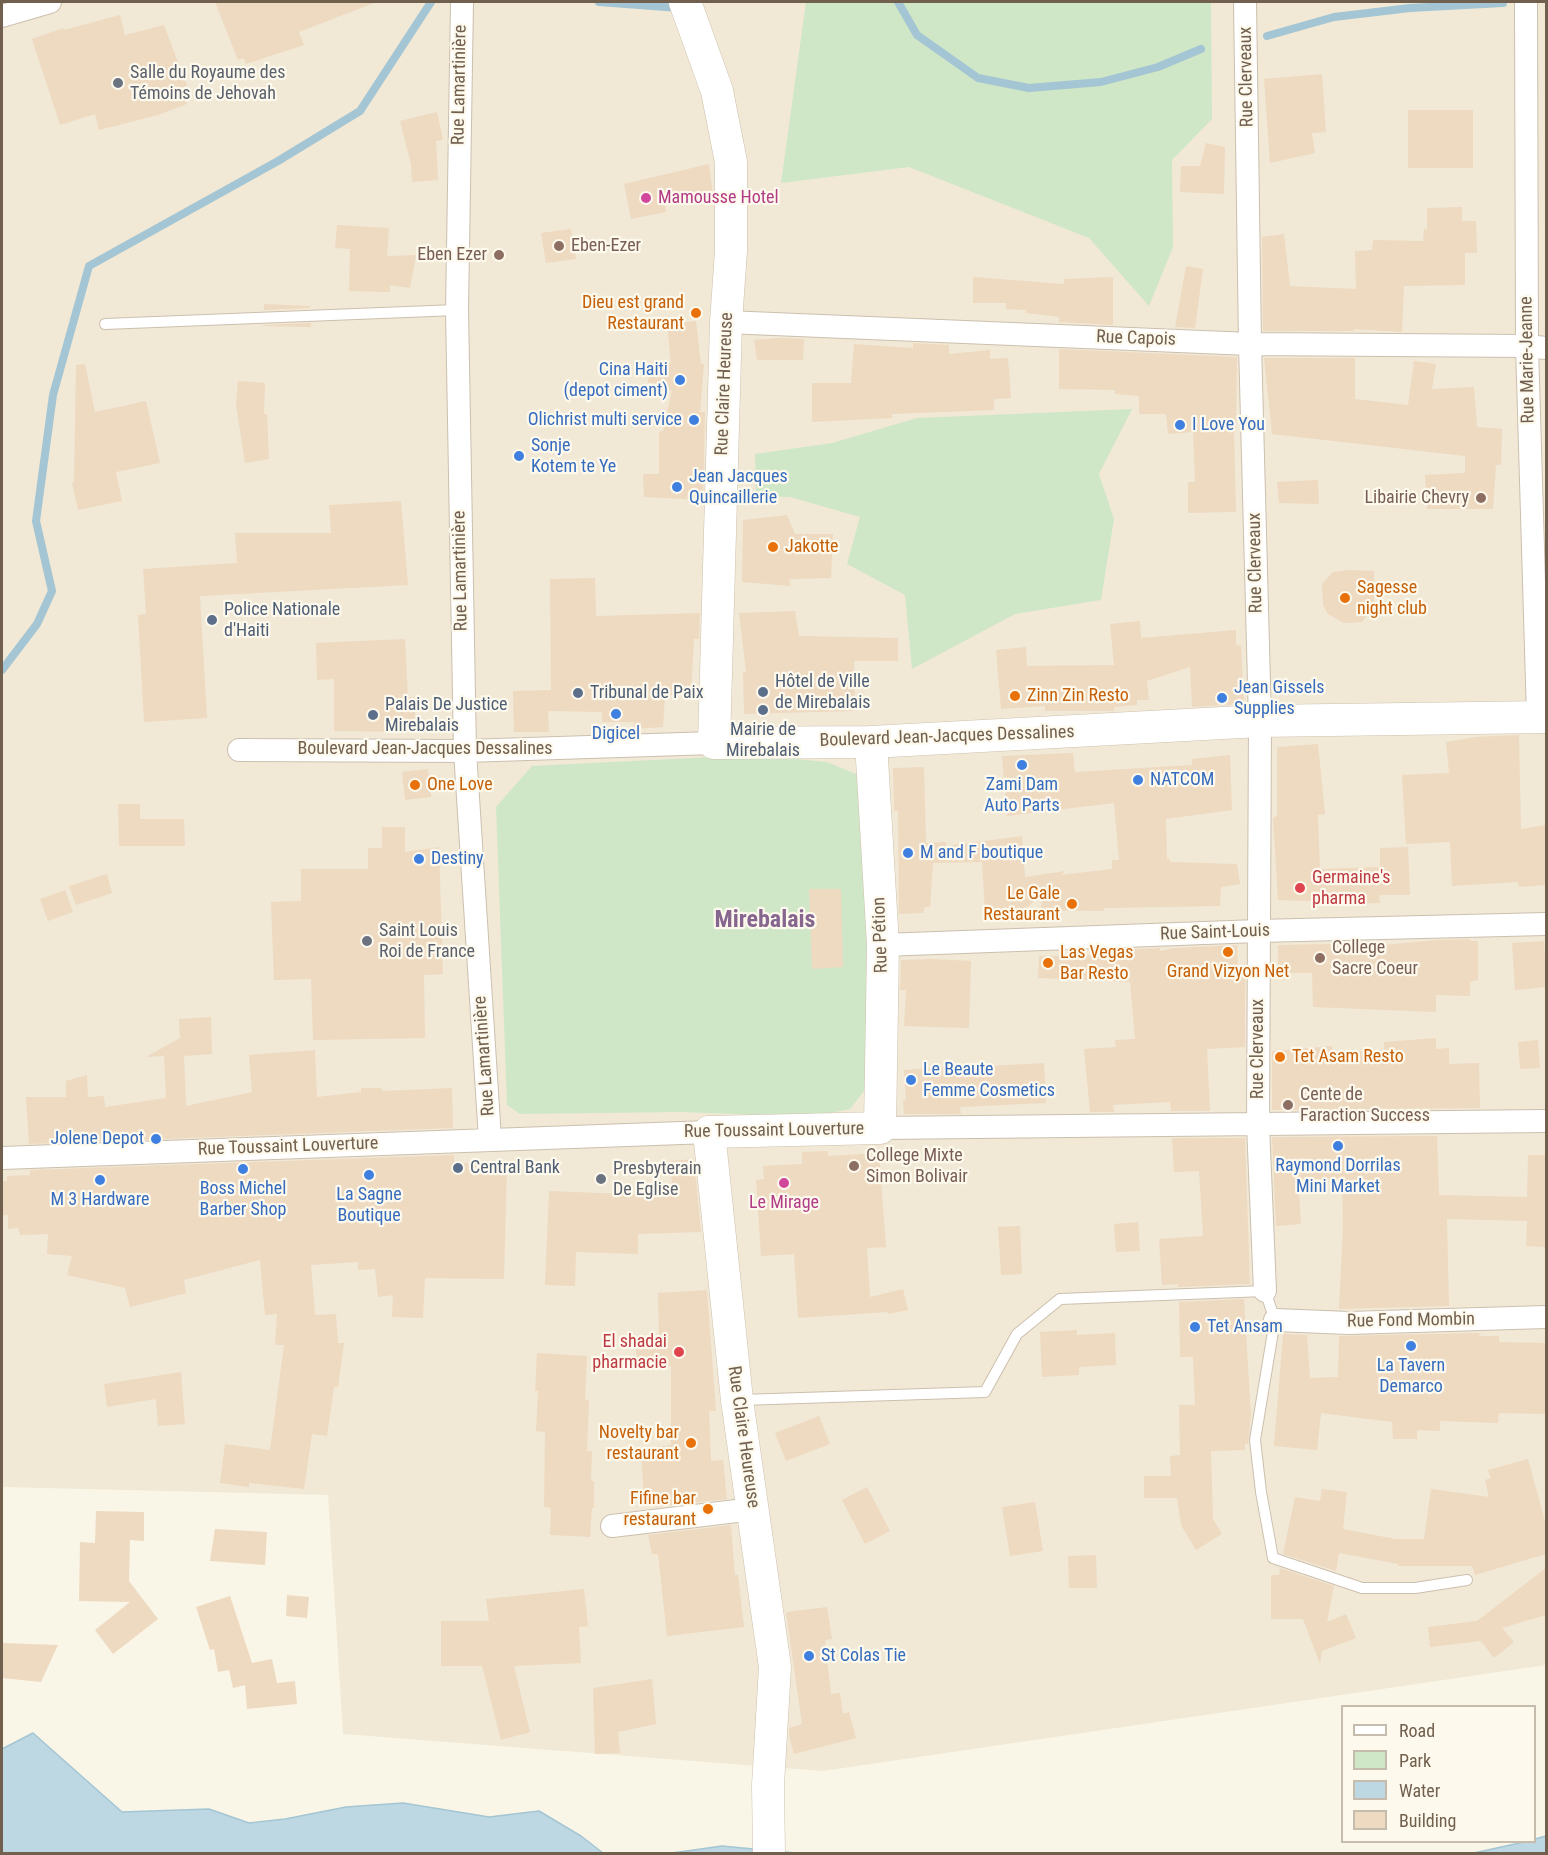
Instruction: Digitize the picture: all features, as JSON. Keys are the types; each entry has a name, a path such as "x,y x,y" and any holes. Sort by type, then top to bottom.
{"main road":[{"name":"Rue Claire Heureuse","path":"691,15 717,91 731,162 731,251 726,322 714,743"},
{"name":"Boulevard Jean-Jacques Dessalines","path":"714,743 871,742 1260,721 1542,717"},
{"name":"Rue Pétion","path":"871,742 883,945 880,1128"},
{"name":"Rue Toussaint Louverture","path":"710,1131 880,1128"},
{"name":"Rue Claire Heureuse","path":"710,1131 737,1400 775,1667 768,1785 769,1854"}],"street":[{"path":"2,16 50,2"},
{"name":"Rue Lamartinière","path":"462,2 457,310 465,751 490,1139"},
{"name":"Rue Clerveaux","path":"1245,2 1250,344 1260,721 1258,1125 1265,1291"},
{"name":"Rue Marie-Jeanne","path":"1526,2 1537,347 1542,717"},
{"name":"Rue Capois","path":"726,322 1250,344 1537,347"},
{"name":"Boulevard Jean-Jacques Dessalines","path":"240,750 465,751 714,743"},
{"name":"Rue Saint-Louis","path":"883,945 1258,931 1546,924"},
{"name":"Rue Toussaint Louverture","path":"880,1128 1546,1121"},
{"name":"Rue Toussaint Louverture","path":"2,1158 710,1131"},
{"name":"Rue Fond Mombin","path":"1275,1320 1349,1323 1546,1317"},
{"path":"612,1526 753,1509"}],"lane":[{"path":"105,324 457,310"},
{"path":"737,1400 985,1392 1017,1334 1060,1299 1265,1291 1275,1320 1255,1440 1261,1492 1273,1558 1362,1588 1415,1588 1467,1580"}],"shaded area":[{"path":"2,2 1546,2 1546,1665 823,1771 343,1734 328,1495 2,1487"}],"green space":[{"path":"806,2 1211,3 1212,119 1172,160 1173,247 1149,306 1089,238 909,167 781,183"},
{"path":"1132,409 1099,474 1114,519 1101,600 1015,614 912,669 905,595 847,564 860,517 790,497 756,496 755,454 832,443 917,418"},
{"path":"753,755 827,762 863,777 874,1078 850,1109 810,1117 681,1112 520,1114 507,1105 496,807 532,766"}],"water":[{"path":"33,1733 122,1812 209,1809 249,1823 285,1819 346,1807 403,1803 489,1817 539,1811 581,1836 603,1853 2,1853 2,1749"},
{"path":"1546,1836 1546,1853 1474,1853 1519,1843 1536,1843 1536,1839"},
{"path":"722,1846 795,1853 665,1854"}],"building":[{"path":"215,2 374,3 299,32 304,45 246,64 244,58 238,60"},
{"path":"120,15 125,35 164,25 187,86 181,87 187,104 158,115 99,130 95,114 60,125 32,39 63,28 64,30"},
{"path":"1322,74 1326,132 1312,133 1315,153 1270,163 1264,79"},
{"path":"1408,110 1473,110 1473,168 1408,168"},
{"path":"437,112 443,140 436,141 438,180 412,182 411,164 400,121"},
{"path":"1206,143 1225,147 1224,194 1180,192 1181,166 1200,166"},
{"path":"709,164 713,195 664,201 666,212 631,219 624,184"},
{"path":"1462,207 1462,221 1476,221 1477,253 1465,253 1465,285 1404,286 1402,332 1354,329 1354,331 1263,331 1262,237 1284,234 1290,286 1356,289 1355,251 1372,250 1373,240 1423,241 1424,229 1427,230 1427,208"},
{"path":"337,225 389,228 387,256 416,255 410,288 390,285 390,292 349,291 350,249 335,248"},
{"path":"571,229 576,259 546,263 541,233"},
{"path":"1186,266 1203,269 1195,328 1175,327"},
{"path":"973,277 1064,284 1064,279 1113,277 1113,325 1059,322 1059,317 1026,313 1026,310 1006,309 1006,303 973,303"},
{"path":"264,304 310,306 310,308 264,310"},
{"path":"696,321 701,364 704,364 700,412 705,412 703,500 644,497 643,474 659,474 659,432 663,431 672,390 656,390 655,383 648,383 650,362 671,363 667,324"},
{"path":"311,323 311,327 263,326 263,325"},
{"path":"804,339 803,360 757,360 754,340"},
{"path":"913,343 949,345 949,354 990,350 990,359 1008,358 1011,398 994,399 994,410 892,414 892,418 812,422 812,383 851,383 854,344 913,348"},
{"path":"1059,349 1237,357 1236,429 1234,429 1236,512 1188,513 1188,482 1195,482 1193,432 1168,434 1166,414 1139,414 1139,396 1115,394 1115,390 1059,389"},
{"path":"1264,358 1355,358 1355,399 1408,405 1414,361 1436,364 1432,389 1474,387 1477,427 1502,429 1501,465 1496,465 1493,509 1427,509 1425,475 1465,473 1465,456 1272,434"},
{"path":"85,364 95,412 146,401 160,463 116,472 122,501 78,510 72,482 74,482 76,365"},
{"path":"238,381 265,383 264,414 267,414 269,459 245,463 236,405"},
{"path":"1318,480 1319,504 1279,503 1277,482"},
{"path":"401,501 408,585 200,596 207,718 144,722 138,615 146,614 143,569 237,563 235,533 331,533 329,505"},
{"path":"787,515 795,534 833,534 831,578 789,579 791,586 742,582 743,520"},
{"path":"1374,571 1374,607 1362,622 1344,623 1328,614 1323,605 1322,584 1333,572"},
{"path":"595,578 596,616 700,613 699,639 694,639 691,694 665,695 663,727 634,729 634,722 602,722 602,712 548,711 549,732 514,732 513,691 551,690 550,579"},
{"path":"795,611 799,636 898,638 898,661 854,661 855,711 744,714 743,672 746,672 739,613"},
{"path":"1140,621 1141,638 1236,630 1236,645 1241,646 1244,704 1192,707 1190,667 1147,681 1149,700 1137,700 1137,705 1114,707 1114,711 1045,711 1045,706 1001,709 996,650 1026,647 1027,666 1114,665 1110,624"},
{"path":"405,639 408,697 415,697 415,732 334,731 334,679 317,680 316,643"},
{"path":"1519,735 1521,829 1546,825 1546,885 1519,887 1518,882 1452,886 1450,842 1406,844 1402,775 1449,773 1446,742 1476,737"},
{"path":"1318,744 1325,814 1318,815 1320,869 1380,867 1380,848 1408,847 1410,895 1379,895 1380,903 1351,904 1351,902 1278,900 1273,818 1277,816 1277,747"},
{"path":"1073,753 1075,772 1192,765 1192,759 1230,755 1232,810 1166,819 1167,859 1170,859 1170,862 1237,864 1240,884 1221,887 1220,906 1104,908 1104,911 1041,910 1042,893 1026,909 985,912 982,862 933,863 930,907 925,907 923,913 899,914 898,811 894,811 893,768 924,767 926,843 946,842 946,846 1022,836 1025,877 1065,871 1061,875 1112,869 1112,860 1119,860 1114,803 1007,816 1002,756"},
{"path":"428,769 431,797 405,800 402,772"},
{"path":"118,804 140,804 140,819 184,819 185,846 119,846"},
{"path":"382,827 405,827 405,852 439,847 443,974 424,975 425,1038 313,1040 311,979 274,980 271,902 301,901 301,869 368,869 368,848 382,848"},
{"path":"107,874 112,893 76,905 69,886"},
{"path":"809,889 841,889 843,967 812,969"},
{"path":"65,890 73,912 48,921 40,899"},
{"path":"1470,939 1470,941 1478,941 1478,980 1470,982 1470,996 1436,995 1436,1012 1313,1007 1312,973 1278,973 1278,945 1383,943 1383,945"},
{"path":"1544,941 1546,987 1515,990 1512,943"},
{"path":"1237,945 1238,972 1245,972 1245,1047 1207,1049 1210,1111 1171,1111 1170,1102 1113,1105 1114,1112 1090,1112 1084,1049 1116,1047 1115,1040 1135,1039 1130,982 1038,978 1039,956 1093,955 1118,950 1160,948 1160,951 1175,948"},
{"path":"901,960 971,961 969,1028 904,1026 906,990 900,990"},
{"path":"211,1017 212,1054 184,1056 186,1106 252,1092 249,1055 315,1050 317,1097 361,1092 361,1088 382,1088 382,1091 452,1088 453,1128 29,1144 26,1097 66,1097 66,1081 87,1075 88,1097 104,1096 105,1107 166,1098 164,1056 146,1057 180,1038 179,1019"},
{"path":"1436,1038 1436,1049 1449,1048 1449,1064 1479,1063 1480,1108 1272,1110 1272,1051 1332,1046 1333,1053 1384,1050 1384,1042"},
{"path":"1538,1040 1540,1068 1520,1069 1518,1042"},
{"path":"1044,1063 1046,1103 960,1107 961,1114 904,1114 903,1100 906,1099 904,1070"},
{"path":"1437,1136 1439,1195 1527,1197 1528,1155 1546,1155 1546,1247 1526,1246 1527,1221 1447,1219 1449,1306 1339,1309 1343,1226 1342,1179 1298,1179 1301,1224 1276,1226 1272,1137"},
{"path":"1172,1138 1245,1138 1250,1284 1178,1287 1178,1284 1162,1285 1159,1239 1203,1236 1199,1171 1174,1172"},
{"path":"828,1151 828,1156 879,1153 886,1247 867,1248 870,1297 903,1289 908,1310 888,1314 887,1312 798,1318 794,1254 761,1256 756,1180 764,1179 763,1166 802,1164 802,1152"},
{"path":"454,1155 454,1163 507,1164 504,1279 425,1278 423,1318 392,1317 393,1295 378,1297 375,1269 358,1270 358,1262 311,1265 315,1315 336,1314 338,1343 344,1343 338,1387 334,1387 327,1436 312,1434 304,1489 249,1483 249,1487 220,1483 225,1444 270,1450 284,1345 275,1345 277,1314 265,1315 260,1260 184,1280 186,1293 130,1307 125,1288 67,1275 72,1256 47,1254 48,1234 20,1235 18,1228 8,1229 8,1215 2,1215 2,1181 7,1181 7,1176 30,1175 30,1170"},
{"path":"694,1159 701,1232 638,1234 638,1254 576,1252 575,1286 545,1285 549,1191 673,1196 670,1161"},
{"path":"1138,1222 1140,1251 1116,1252 1114,1224"},
{"path":"1020,1226 1022,1274 1001,1275 998,1227"},
{"path":"707,1290 716,1411 709,1411 711,1461 723,1460 727,1499 655,1507 644,1500 641,1449 671,1445 671,1366 638,1368 635,1342 659,1340 658,1293"},
{"path":"1244,1299 1251,1415 1248,1444 1245,1443 1245,1450 1211,1451 1213,1519 1222,1534 1196,1550 1181,1525 1177,1498 1144,1498 1144,1476 1171,1476 1170,1456 1180,1455 1179,1405 1195,1405 1193,1357 1180,1357 1179,1302"},
{"path":"1077,1330 1077,1335 1115,1333 1116,1365 1079,1367 1079,1375 1042,1377 1040,1332"},
{"path":"1480,1333 1479,1336 1499,1336 1499,1342 1546,1343 1546,1414 1499,1413 1498,1423 1440,1421 1440,1431 1417,1430 1417,1439 1393,1439 1392,1422 1321,1413 1317,1450 1274,1446 1283,1334 1307,1335 1310,1378 1338,1377 1339,1336"},
{"path":"537,1353 587,1356 585,1400 589,1400 587,1451 592,1451 591,1481 594,1481 594,1508 592,1508 590,1537 550,1535 551,1508 544,1507 545,1432 536,1431"},
{"path":"181,1372 185,1424 158,1426 156,1399 107,1407 104,1384"},
{"path":"819,1416 830,1444 786,1461 775,1433"},
{"path":"1528,1459 1546,1525 1546,1554 1475,1575 1472,1566 1398,1566 1398,1564 1339,1553 1336,1571 1283,1554 1295,1497 1320,1501 1322,1489 1347,1492 1343,1529 1395,1539 1424,1539 1431,1489 1489,1497 1485,1480 1491,1478 1488,1470"},
{"path":"867,1487 890,1531 865,1544 842,1500"},
{"path":"1035,1502 1043,1551 1010,1556 1002,1507"},
{"path":"96,1511 144,1512 144,1541 130,1540 129,1581 158,1619 113,1654 95,1630 130,1602 79,1601 80,1542 95,1543"},
{"path":"731,1525 735,1575 738,1575 744,1627 667,1636 658,1554 652,1554 648,1535"},
{"path":"215,1529 267,1532 265,1565 210,1561"},
{"path":"1096,1555 1097,1588 1069,1588 1068,1556"},
{"path":"1280,1568 1334,1586 1327,1622 1346,1614 1356,1638 1322,1651 1320,1664 1303,1619 1271,1619 1271,1575 1279,1575"},
{"path":"1546,1568 1546,1615 1502,1628 1514,1642 1494,1658 1481,1641 1430,1647 1428,1627 1477,1621"},
{"path":"584,1589 588,1626 579,1627 581,1663 514,1666 530,1732 501,1740 482,1666 441,1666 441,1621 489,1621 486,1599"},
{"path":"287,1595 309,1597 307,1618 286,1616"},
{"path":"230,1596 252,1663 272,1659 277,1683 295,1681 297,1704 247,1709 245,1685 233,1688 229,1670 218,1672 214,1649 210,1650 196,1607"},
{"path":"827,1607 832,1639 825,1640 831,1694 840,1693 843,1714 849,1712 856,1738 794,1754 789,1728 802,1724 786,1612"},
{"path":"2,1643 58,1645 41,1682 2,1678"},
{"path":"652,1679 656,1724 618,1732 620,1753 595,1754 593,1688"}],"waterway":[{"path":"2,670 37,624 52,591 36,521 53,395 89,266 278,161 360,111 431,2"},
{"path":"599,2 679,8"},
{"path":"898,2 917,35 978,78 1029,88 1101,82 1158,67 1201,49"},
{"path":"1267,36 1334,17 1410,8 1503,3"}],"place":[{"name":"Salle du Royaume des Témoins de Jehovah","path":"118,83"},
{"name":"Mamousse Hotel","path":"646,198"},
{"name":"Eben-Ezer","path":"559,246"},
{"name":"Eben Ezer","path":"499,255"},
{"name":"Dieu est grand Restaurant","path":"696,313"},
{"name":"Cina Haiti (depot ciment)","path":"680,380"},
{"name":"Olichrist multi service","path":"694,420"},
{"name":"I Love You","path":"1180,425"},
{"name":"Sonje Kotem te Ye","path":"519,456"},
{"name":"Jean Jacques Quincaillerie","path":"677,487"},
{"name":"Libairie Chevry","path":"1481,498"},
{"name":"Jakotte","path":"773,547"},
{"name":"Sagesse night club","path":"1345,598"},
{"name":"Police Nationale d'Haiti","path":"212,620"},
{"name":"Hôtel de Ville de Mirebalais","path":"763,692"},
{"name":"Tribunal de Paix","path":"578,693"},
{"name":"Zinn Zin Resto","path":"1015,696"},
{"name":"Jean Gissels Supplies","path":"1222,698"},
{"name":"Mairie de Mirebalais","path":"763,710"},
{"name":"Digicel","path":"616,714"},
{"name":"Palais De Justice Mirebalais","path":"373,715"},
{"name":"Zami Dam Auto Parts","path":"1022,765"},
{"name":"NATCOM","path":"1138,780"},
{"name":"One Love","path":"415,785"},
{"name":"M and F boutique","path":"908,853"},
{"name":"Destiny","path":"419,859"},
{"name":"Germaine's pharma","path":"1300,888"},
{"name":"Le Gale Restaurant","path":"1072,904"},
{"name":"Saint Louis Roi de France","path":"367,941"},
{"name":"Grand Vizyon Net","path":"1228,952"},
{"name":"College Sacre Coeur","path":"1320,958"},
{"name":"Las Vegas Bar Resto","path":"1048,963"},
{"name":"Tet Asam Resto","path":"1280,1057"},
{"name":"Le Beaute Femme Cosmetics","path":"911,1080"},
{"name":"Cente de Faraction Success","path":"1288,1105"},
{"name":"Jolene Depot","path":"156,1139"},
{"name":"Raymond Dorrilas Mini Market","path":"1338,1146"},
{"name":"College Mixte Simon Bolivair","path":"854,1166"},
{"name":"Central Bank","path":"458,1168"},
{"name":"Boss Michel Barber Shop","path":"243,1169"},
{"name":"La Sagne Boutique","path":"369,1175"},
{"name":"Presbyterain De Eglise","path":"601,1179"},
{"name":"M 3 Hardware","path":"100,1180"},
{"name":"Le Mirage","path":"784,1183"},
{"name":"Tet Ansam","path":"1195,1327"},
{"name":"La Tavern Demarco","path":"1411,1346"},
{"name":"El shadai pharmacie","path":"679,1352"},
{"name":"Novelty bar restaurant","path":"691,1443"},
{"name":"Fifine bar restaurant","path":"708,1509"},
{"name":"St Colas Tie","path":"809,1656"}],"district":[{"name":"Mirebalais","path":"765,921"}]}
